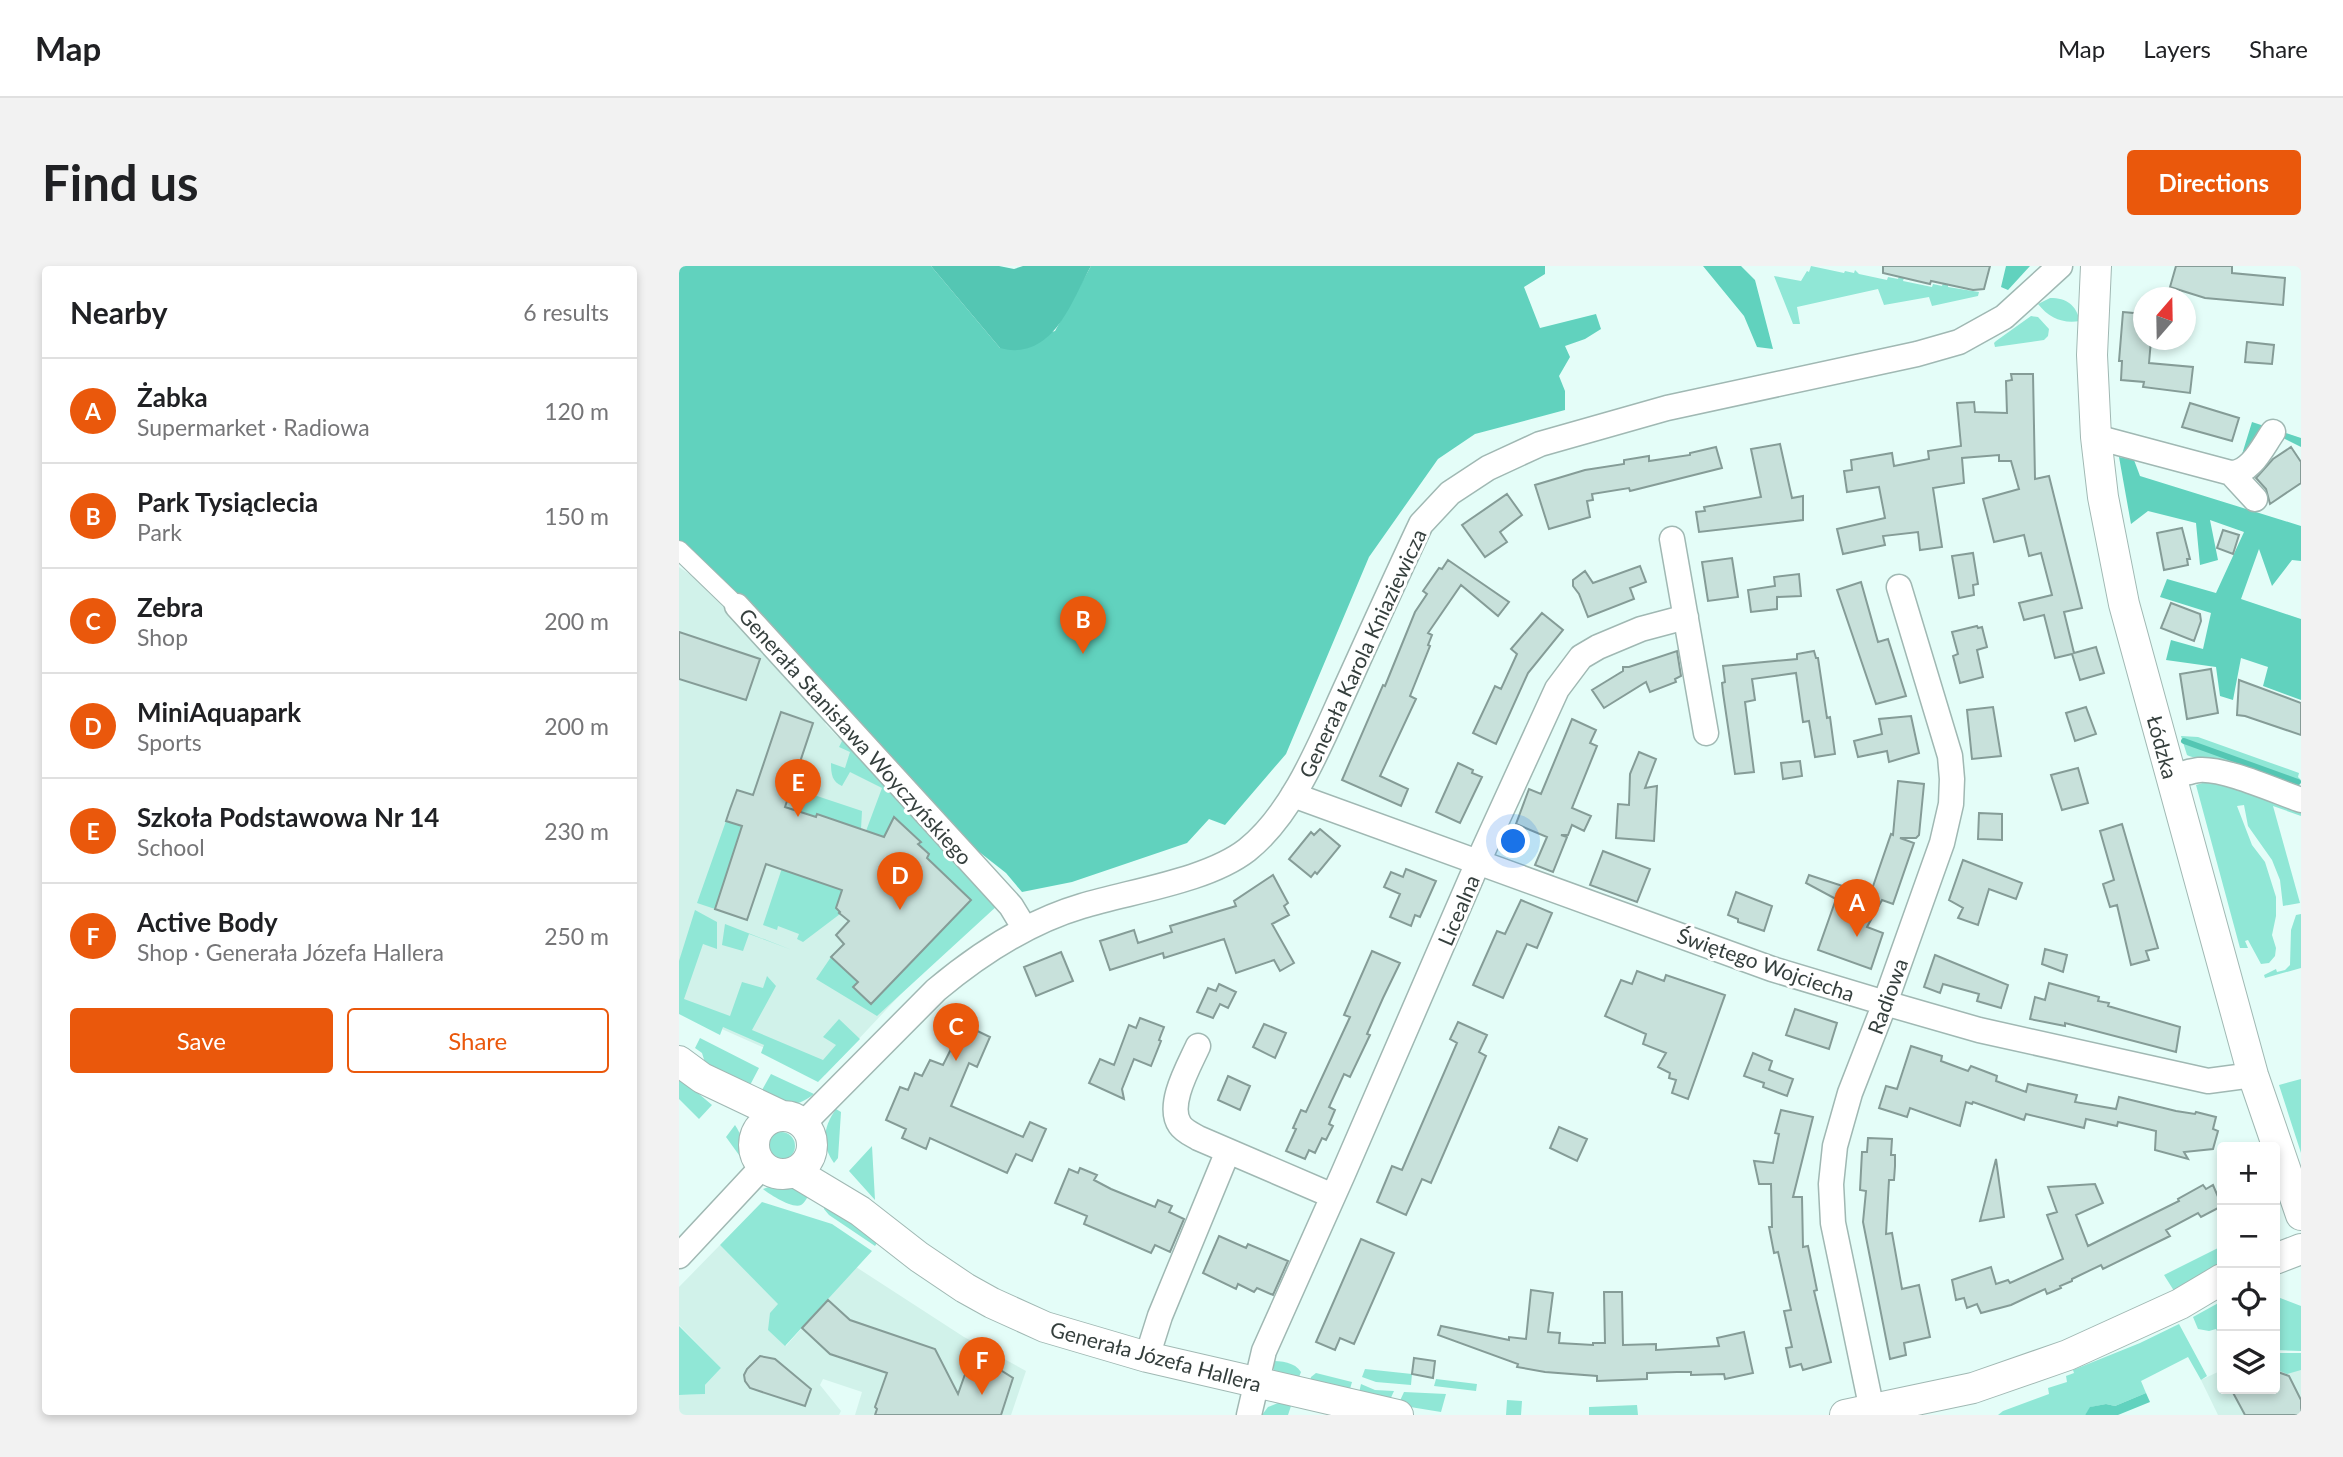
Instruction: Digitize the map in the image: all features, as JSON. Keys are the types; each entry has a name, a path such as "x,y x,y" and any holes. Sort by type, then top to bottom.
{"street":[{"name":"Generała Karola Kniaziewicza","path":"799,1128 936,990 1005,939 1080,906 1198,874 1247,850 1293,795 1311,764 1421,524 1450,493 1488,468 1540,444 1667,408 1917,354 1959,342 2004,317 2060,266"},
{"name":"Łódzka","path":"2096,266 2092,355 2096,437 2103,497 2124,604 2253,1075 2301,1215"},
{"path":"2096,437 2218,472 2237,473 2245,468 2273,432"},
{"path":"2231,473 2255,499"},
{"path":"1672,539 1706,733"},
{"name":"Generała Stanisława Woyczyńskiego","path":"679,550 737,606 1011,906 1025,929"},
{"name":"Radiowa","path":"1863,1413 1867,1377 1833,1223 1831,1184 1835,1146 1850,1093 1942,843 1952,792 1950,756 1899,586"},
{"name":"Licealna","path":"1249,1415 1264,1351 1478,861 1557,689 1581,657 1598,647 1686,617"},
{"path":"2171,776 2200,770 2215,772 2301,800"},
{"name":"Świętego Wojciecha","path":"1293,795 1772,969 1885,1003 1979,1030 2208,1080 2253,1075"},
{"path":"1198,1046 1174,1110 1181,1126 1198,1138 1333,1196"},
{"name":"Generała Józefa Hallera","path":"690,1070 799,1128 860,1211"},
{"name":"Generała Józefa Hallera","path":"690,1070 735,1115 758,1156"},
{"path":"771,1118 799,1128 811,1155 795,1172 773,1172 758,1156 756,1134 771,1118"},
{"path":"1147,1357 1160,1316 1228,1151"},
{"path":"679,1255 758,1156"},
{"name":"Generała Józefa Hallera","path":"795,1172 860,1211 919,1257 992,1303 1045,1327 1147,1357 1398,1415"},
{"path":"2280,1257 2301,1250"},
{"path":"1863,1413 1973,1388 2068,1355 2180,1304 2217,1282"}],"shaded area":[{"path":"679,266 931,266 1000,348 1055,331 1091,266 1545,266 1545,274 1524,287 1540,328 1596,314 1601,329 1585,339 1565,346 1570,357 1559,376 1565,391 1565,410 1475,434 1438,459 1369,557 1286,754 1225,825 1209,819 1187,843 1072,882 1022,892 1006,873 978,851 679,545"},
{"path":"931,266 999,266 1014,269 1023,266 1091,266 1071,305 1054,330 1031,347 1013,350 1000,348"},
{"path":"1703,266 1741,266 1755,280 1773,349 1757,347 1744,316"},
{"path":"1811,266 1844,273 1854,273 1855,270 1859,274 1887,280 1888,277 1898,279 1899,276 1904,278 1903,281 1932,287 1933,284 1942,286 1943,283 1948,284 1948,287 1979,292 1978,296 1932,306 1929,297 1884,305 1878,289 1797,307 1800,324 1793,324 1774,276 1801,281"},
{"path":"2006,266 2030,266 2008,290 2001,287"},
{"path":"2050,298 2061,299 2070,304 2080,321 2062,321 2047,313 2038,304"},
{"path":"2031,316 2038,317 2049,329 2044,340 1995,347 1996,341"},
{"path":"2252,422 2301,438 2301,447 2281,437 2239,464"},
{"path":"2119,457 2134,460 2140,476 2301,526 2301,561 2292,560 2272,586 2259,549 2241,599 2301,619 2301,700 2263,686 2268,667 2241,658 2233,700 2220,696 2216,667 2166,660 2171,640 2203,649 2211,613 2160,597 2167,579 2216,593 2244,532 2210,520 2218,560 2200,565 2196,523 2148,511 2131,524"},
{"path":"679,567 701,582 822,716 826,725 838,737 846,740 988,901 825,1075 679,1010"},
{"path":"845,735 998,905 877,1016 816,979 831,957 858,982 853,988 871,1004 971,900 927,858 929,854 918,844 920,841 895,817 884,837 866,831 882,788 850,772 842,786 834,780 831,763 845,768 850,752 839,747"},
{"path":"2181,736 2198,737 2299,773 2301,780 2296,789 2189,756"},
{"path":"2212,780 2301,811 2301,816 2273,806 2300,903 2283,906 2280,880 2272,860 2248,826 2244,805 2237,806 2252,845 2265,862 2276,897 2272,935 2276,948 2275,956 2269,963 2261,964 2248,940 2245,941 2248,948 2240,948 2196,785"},
{"path":"808,793 862,811 861,829 818,814 816,817 795,810"},
{"path":"726,821 742,826 715,909 697,903"},
{"path":"789,847 842,890 840,914 803,942 797,939 799,934 778,926 777,930 763,925"},
{"path":"695,910 717,922 717,949 703,944 684,999 730,1016 742,982 763,988 767,976 776,986 752,1030 823,1060 836,1045 823,1037 839,1019 860,1039 818,1082 761,1053 764,1045 723,1027 720,1035 679,1014 679,961"},
{"path":"2301,914 2301,968 2265,978 2264,975 2276,969 2277,972 2285,970 2290,965 2291,930 2296,915"},
{"path":"725,924 792,950 749,934 743,951 722,945"},
{"path":"700,1038 759,1068 748,1089 706,1066 702,1053 695,1048"},
{"path":"771,1074 814,1094 793,1104 780,1104 758,1097"},
{"path":"679,1077 712,1105 699,1119 679,1099"},
{"path":"2301,1079 2301,1153 2279,1085"},
{"path":"836,1109 841,1112 838,1158 834,1163 827,1150 825,1136 828,1122"},
{"path":"735,1125 743,1143 744,1162 726,1137"},
{"path":"781,1132 791,1136 795,1146 791,1156 781,1160 771,1156 767,1146 771,1136"},
{"path":"872,1146 875,1200 849,1171"},
{"path":"777,1184 812,1190 802,1204 797,1206 763,1189"},
{"path":"823,1198 877,1243 875,1246 829,1215 824,1209"},
{"path":"762,1202 832,1224 872,1251 785,1346 768,1330 770,1313 778,1304 720,1245"},
{"path":"720,1245 779,1304 786,1346 856,1267 964,1337 1026,1371 1011,1415 855,1415 862,1392 823,1379 820,1385 841,1411 839,1415 679,1415 679,1395 705,1394 705,1385 721,1368 679,1325 679,1287"},
{"path":"2217,1248 2217,1272 2176,1294 2164,1275"},
{"path":"2280,1298 2301,1306 2301,1351 2280,1350"},
{"path":"2217,1304 2217,1331 2198,1329 2193,1317"},
{"path":"2179,1324 2207,1376 2201,1380 2188,1357 2141,1381 2146,1393 2115,1406 2106,1404 2091,1407 2085,1415 1998,1415 2049,1394 2048,1388 2067,1382 2066,1376 2074,1373 2073,1370"},
{"path":"679,1326 721,1368 705,1385 705,1394 679,1395"},
{"path":"2280,1353 2301,1353 2301,1370 2287,1374 2280,1371"},
{"path":"2280,1357 2301,1358 2301,1415 2218,1415 2201,1380 2217,1372 2217,1394 2280,1394"},
{"path":"1270,1361 1295,1366 1301,1372 1297,1382 1275,1372"},
{"path":"1365,1369 1412,1374 1411,1385 1376,1382 1362,1377"},
{"path":"1316,1373 1352,1382 1350,1389 1309,1385 1311,1377"},
{"path":"1436,1379 1477,1384 1476,1391 1434,1386"},
{"path":"1361,1384 1375,1390 1394,1391 1389,1402 1359,1393"},
{"path":"1404,1392 1446,1394 1441,1412 1398,1405"},
{"path":"2146,1393 2150,1402 2118,1415 2085,1415 2090,1407 2106,1404 2115,1406"},
{"path":"1507,1400 1522,1401 1521,1415 1506,1415"},
{"path":"1283,1401 1292,1403 1288,1415 1262,1415 1268,1407"},
{"path":"1637,1405 1638,1415 1589,1415 1589,1407"}],"building":[{"path":"1883,266 1990,266 1984,289 1973,290 1883,273"},
{"path":"2176,266 2232,266 2232,273 2285,278 2283,305 2205,298 2196,295 2196,287 2170,287"},
{"path":"2123,312 2133,313 2133,350 2150,350 2149,363 2193,367 2190,393 2143,387 2144,382 2121,380 2122,361 2119,361"},
{"path":"2247,342 2274,345 2272,364 2245,362"},
{"path":"2011,374 2033,374 2035,479 2049,476 2082,608 2064,612 2074,653 2096,647 2104,673 2080,680 2072,654 2055,658 2044,615 2024,620 2019,603 2052,595 2041,553 2029,556 2024,535 1994,542 1983,499 2019,489 2011,461 1999,461 1999,455 1962,458 1964,483 1933,488 1942,547 1920,550 1918,532 1883,536 1885,545 1843,554 1837,529 1885,518 1879,487 1847,492 1844,471 1852,470 1851,460 1892,453 1894,466 1929,459 1928,451 1961,446 1957,403 1974,402 1975,412 2007,413 2006,381 2012,380"},
{"path":"2190,403 2239,418 2232,441 2182,427"},
{"path":"1780,444 1792,498 1803,496 1803,520 1699,532 1696,512 1705,511 1704,507 1761,497 1751,449"},
{"path":"1716,447 1722,468 1630,491 1629,488 1592,494 1593,500 1587,501 1590,517 1549,529 1535,485 1585,470 1624,464 1624,460 1649,456 1649,461 1690,455"},
{"path":"2291,447 2301,462 2301,483 2270,504 2266,489 2256,478 2273,459"},
{"path":"1507,494 1522,515 1500,532 1507,542 1485,557 1462,525"},
{"path":"2182,528 2190,559 2187,559 2188,565 2164,570 2157,533"},
{"path":"2223,530 2239,535 2233,554 2217,548"},
{"path":"1973,553 1978,584 1973,585 1974,595 1959,598 1952,556"},
{"path":"1732,558 1738,597 1708,601 1702,562"},
{"path":"1448,560 1509,602 1498,616 1461,585 1428,633 1432,635 1428,645 1430,646 1410,696 1416,699 1380,776 1408,789 1401,806 1342,780 1415,612 1427,594 1423,591"},
{"path":"1640,566 1646,582 1630,588 1634,599 1588,617 1573,586 1573,580 1585,571 1593,583"},
{"path":"1799,574 1801,596 1777,597 1777,609 1751,612 1748,590 1775,586 1774,577"},
{"path":"1861,582 1878,642 1888,639 1906,696 1876,704 1837,590"},
{"path":"2171,603 2200,614 2201,621 2194,641 2161,628"},
{"path":"1542,613 1563,630 1528,673 1496,744 1473,733 1495,686 1501,689 1517,654 1511,649"},
{"path":"1982,627 1987,647 1977,650 1983,677 1960,683 1953,656 1958,654 1952,632"},
{"path":"679,632 760,659 746,700 679,679"},
{"path":"1677,651 1681,676 1675,679 1676,682 1650,692 1646,682 1604,708 1592,690 1623,671 1623,667"},
{"path":"1814,651 1818,658 1835,754 1815,757 1809,721 1803,722 1796,673 1752,679 1755,700 1745,702 1754,772 1735,774 1723,693 1723,666 1797,659 1797,654"},
{"path":"2211,669 2218,713 2187,719 2180,674"},
{"path":"2239,680 2301,703 2301,735 2237,715"},
{"path":"1993,707 2001,756 1972,759 1967,710"},
{"path":"2086,707 2096,734 2075,741 2066,713"},
{"path":"781,712 813,723 785,807 816,817 817,814 884,837 894,817 921,842 918,844 929,854 927,858 971,900 871,1004 853,987 858,982 831,957 844,944 836,935 849,921 836,908 842,890 766,864 747,920 715,909 742,826 726,821 730,809 737,790 753,795"},
{"path":"1911,716 1919,753 1889,762 1887,751 1858,757 1854,741 1882,734 1879,719"},
{"path":"1572,719 1596,730 1590,743 1597,746 1572,808 1591,816 1584,831 1572,825 1568,835 1561,835 1567,837 1553,872 1535,865 1547,837 1516,824 1529,789 1541,794"},
{"path":"1639,752 1656,759 1645,788 1657,786 1654,841 1616,838 1618,804 1629,805 1630,774"},
{"path":"1800,761 1802,776 1783,779 1781,763"},
{"path":"1458,763 1482,777 1460,823 1436,812"},
{"path":"2078,768 2088,803 2062,810 2051,775"},
{"path":"1898,781 1924,784 1919,835 1916,838 1900,838 1914,843 1893,904 1882,900 1867,927 1883,933 1871,969 1818,950 1836,899 1806,883 1809,875 1870,895 1891,834 1893,835"},
{"path":"1979,813 2002,814 2002,840 1978,839"},
{"path":"2122,824 2158,948 2146,951 2149,960 2131,965 2117,905 2110,907 2103,884 2114,880 2100,831"},
{"path":"1320,829 1340,846 1317,874 1315,872 1311,877 1289,859 1311,832 1314,835"},
{"path":"1603,851 1650,869 1637,902 1590,885"},
{"path":"1963,860 2022,883 2016,899 1989,889 1978,925 1958,918 1963,908 1949,900"},
{"path":"1406,869 1436,881 1420,917 1415,915 1411,926 1390,917 1400,894 1384,887 1391,872 1403,877"},
{"path":"1273,875 1288,903 1284,906 1289,915 1272,924 1294,963 1280,971 1274,960 1236,973 1224,939 1164,958 1163,953 1110,970 1100,941 1134,930 1138,943 1172,932 1170,926 1236,906 1234,901"},
{"path":"1736,892 1772,906 1764,931 1738,922 1738,919 1728,915"},
{"path":"1521,900 1552,913 1537,948 1527,944 1503,998 1473,985 1497,931 1505,934"},
{"path":"2045,949 2067,955 2063,972 2042,964"},
{"path":"1372,951 1400,963 1350,1077 1344,1074 1329,1107 1335,1110 1329,1124 1333,1126 1326,1140 1322,1138 1315,1153 1309,1150 1305,1159 1286,1151 1296,1129 1293,1128 1301,1110 1306,1112 1350,1017 1344,1015"},
{"path":"1061,952 1073,981 1036,996 1024,967"},
{"path":"1935,955 2008,985 2001,1008 1977,1001 1979,994 1943,984 1940,993 1924,987"},
{"path":"1637,971 1664,981 1666,975 1725,995 1688,1099 1672,1093 1676,1080 1669,1078 1670,1073 1658,1067 1666,1053 1643,1044 1646,1034 1605,1016 1621,980 1632,984"},
{"path":"2049,983 2099,997 2098,1001 2109,1003 2108,1006 2180,1027 2176,1052 2065,1023 2065,1026 2030,1019 2035,997 2045,1000"},
{"path":"1219,984 1236,992 1228,1008 1220,1004 1213,1018 1197,1012 1208,988 1216,991"},
{"path":"1795,1009 1837,1023 1829,1049 1786,1035"},
{"path":"1140,1018 1164,1027 1151,1066 1134,1059 1122,1089 1124,1099 1089,1083 1100,1059 1114,1065 1129,1025 1136,1028"},
{"path":"1458,1022 1487,1035 1479,1052 1486,1056 1431,1183 1422,1179 1406,1215 1377,1202 1392,1166 1402,1170 1457,1043 1450,1039"},
{"path":"1264,1024 1286,1033 1275,1058 1253,1047"},
{"path":"969,1027 990,1037 977,1067 969,1063 951,1106 1023,1137 1030,1122 1046,1129 1032,1161 1016,1154 1007,1173 930,1138 926,1149 902,1138 906,1129 886,1120 900,1087 908,1090 915,1073 922,1076 930,1060 943,1065 951,1049 958,1052"},
{"path":"1911,1046 1942,1056 1941,1061 1968,1071 1971,1066 1997,1076 1996,1081 2026,1092 2028,1084 2077,1095 2075,1102 2116,1109 2119,1097 2176,1111 2216,1117 2213,1129 2218,1131 2213,1149 2184,1152 2188,1159 2155,1150 2156,1131 2118,1122 2117,1126 2086,1119 2084,1128 2026,1114 2024,1120 1973,1102 1966,1102 1960,1126 1910,1108 1907,1117 1879,1108 1886,1086 1897,1089"},
{"path":"1753,1053 1772,1061 1769,1070 1793,1079 1787,1096 1744,1076"},
{"path":"1228,1076 1250,1086 1240,1110 1218,1100"},
{"path":"1781,1110 1813,1117 1793,1197 1802,1197 1803,1247 1808,1246 1817,1290 1814,1291 1831,1362 1803,1370 1801,1364 1790,1367 1786,1348 1792,1347 1784,1311 1791,1310 1778,1252 1774,1253 1769,1227 1772,1227 1771,1184 1759,1184 1754,1161 1773,1163 1779,1134 1775,1133"},
{"path":"1559,1127 1587,1139 1577,1161 1550,1148"},
{"path":"1868,1138 1892,1139 1891,1155 1895,1155 1895,1166 1894,1180 1889,1180 1886,1234 1892,1233 1902,1289 1919,1285 1930,1337 1904,1343 1906,1355 1890,1359 1863,1222 1866,1191 1860,1190 1862,1152 1867,1152"},
{"path":"1996,1159 2004,1217 1980,1221"},
{"path":"1080,1168 1097,1175 1094,1180 1111,1189 1155,1207 1158,1200 1172,1206 1169,1212 1184,1219 1170,1252 1155,1245 1151,1253 1084,1224 1087,1216 1055,1203 1069,1169 1078,1173"},
{"path":"2095,1184 2103,1203 2076,1215 2088,1246 2179,1201 2178,1199 2203,1185 2206,1189 2213,1185 2217,1194 2217,1209 2201,1217 2198,1213 2166,1230 2170,1236 2103,1269 2101,1265 2047,1294 2045,1289 2011,1305 1981,1313 1977,1304 1967,1308 1964,1298 1956,1300 1952,1280 1991,1267 1996,1284 2008,1280 2010,1283 2063,1259 2047,1215 2057,1212 2048,1187"},
{"path":"1219,1236 1246,1248 1248,1244 1288,1261 1273,1295 1257,1288 1254,1292 1238,1284 1236,1289 1203,1273"},
{"path":"1361,1239 1394,1253 1354,1344 1340,1338 1335,1350 1316,1342"},
{"path":"1531,1290 1553,1293 1548,1332 1560,1333 1559,1343 1605,1343 1604,1292 1622,1292 1623,1345 1656,1344 1656,1350 1719,1346 1717,1338 1744,1332 1753,1373 1725,1379 1724,1374 1647,1373 1647,1379 1597,1381 1597,1376 1517,1367 1518,1364 1438,1335 1441,1326 1509,1340 1509,1337 1526,1339"},
{"path":"828,1300 850,1320 935,1349 958,1394 969,1363 994,1366 1013,1378 1001,1415 875,1415 875,1407 887,1373 830,1354 802,1328"},
{"path":"760,1356 775,1359 811,1389 805,1406 750,1388 744,1375"},
{"path":"1414,1358 1435,1361 1433,1378 1412,1374"},
{"path":"2280,1373 2289,1376 2301,1400 2301,1415 2245,1415 2234,1394 2280,1394"}],"waterway":[{"path":"2184,741 2298,782"}],"place":[{"name":"Park Tysiąclecia","path":"1083,654"},
{"name":"Szkoła Podstawowa Nr 14","path":"798,817"},
{"name":"MiniAquapark","path":"900,910"},
{"name":"Żabka","path":"1857,937"},
{"name":"Zebra","path":"956,1061"},
{"name":"Active Body","path":"982,1395"}]}
